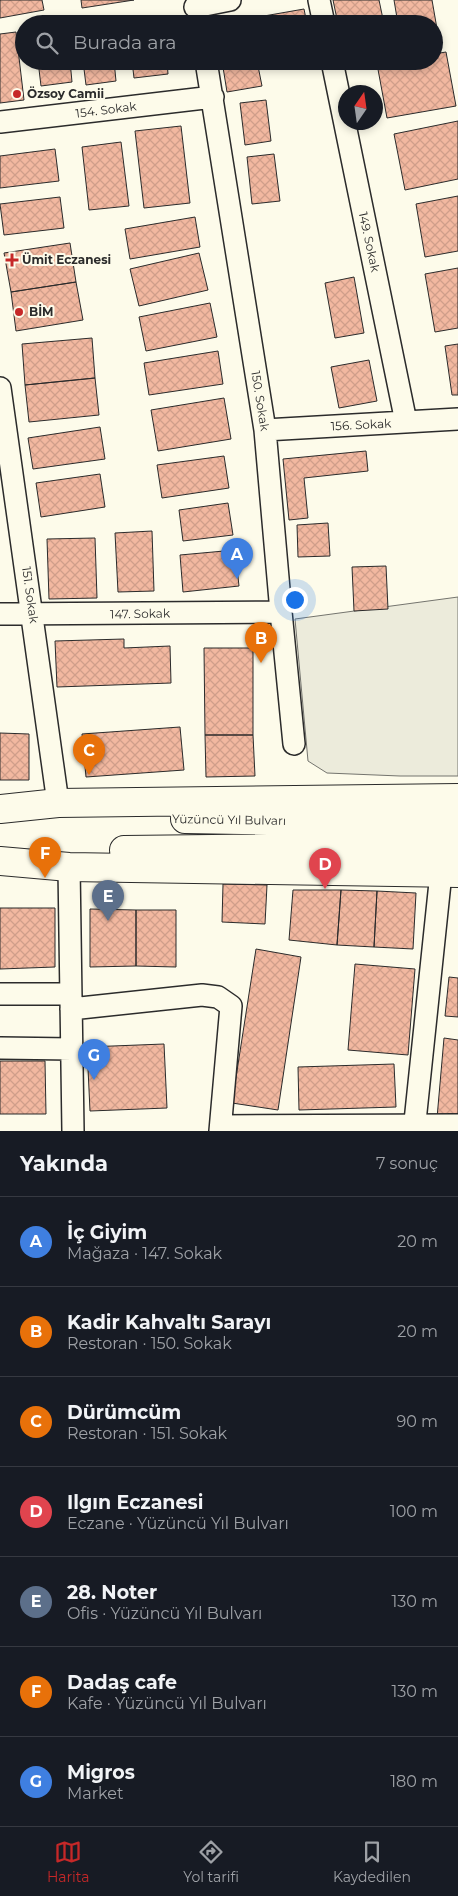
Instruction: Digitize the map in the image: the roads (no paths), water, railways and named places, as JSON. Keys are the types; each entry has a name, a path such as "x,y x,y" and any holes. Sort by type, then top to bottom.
{"main road":[{"path":"0,809 58,803 458,798"},
{"name":"Yüzüncü Yıl Bulvarı","path":"0,814 458,824"},
{"path":"0,853 77,850 378,847 458,849"},
{"path":"0,861 69,867 449,873"}],"street":[{"path":"196,10 230,0"},
{"path":"319,0 322,15"},
{"name":"150. Sokak","path":"208,70 265,430 280,612 294,744"},
{"name":"149. Sokak","path":"334,70 406,422"},
{"name":"154. Sokak","path":"0,122 212,97"},
{"name":"151. Sokak","path":"0,388 58,803"},
{"name":"156. Sokak","path":"265,430 458,419"},
{"name":"147. Sokak","path":"0,614 280,612"},
{"path":"69,867 73,1131"},
{"path":"414,1128 449,873"},
{"path":"0,994 71,1001 202,995 218,997 231,1006 220,1129 414,1128 458,1125"},
{"path":"0,1048 72,1049"}],"place":[{"name":"Özsoy Camii","path":"17,94"},
{"name":"Ümit Eczanesi","path":"12,260"},
{"name":"BİM","path":"19,312"},
{"name":"İç Giyim","path":"237,579"},
{"name":"Kadir Kahvaltı Sarayı","path":"261,663"},
{"name":"Dürümcüm","path":"89,775"},
{"name":"Dadaş cafe","path":"45,878"},
{"name":"Ilgın Eczanesi","path":"325,889"},
{"name":"28. Noter","path":"108,921"},
{"name":"Migros","path":"94,1080"}]}
